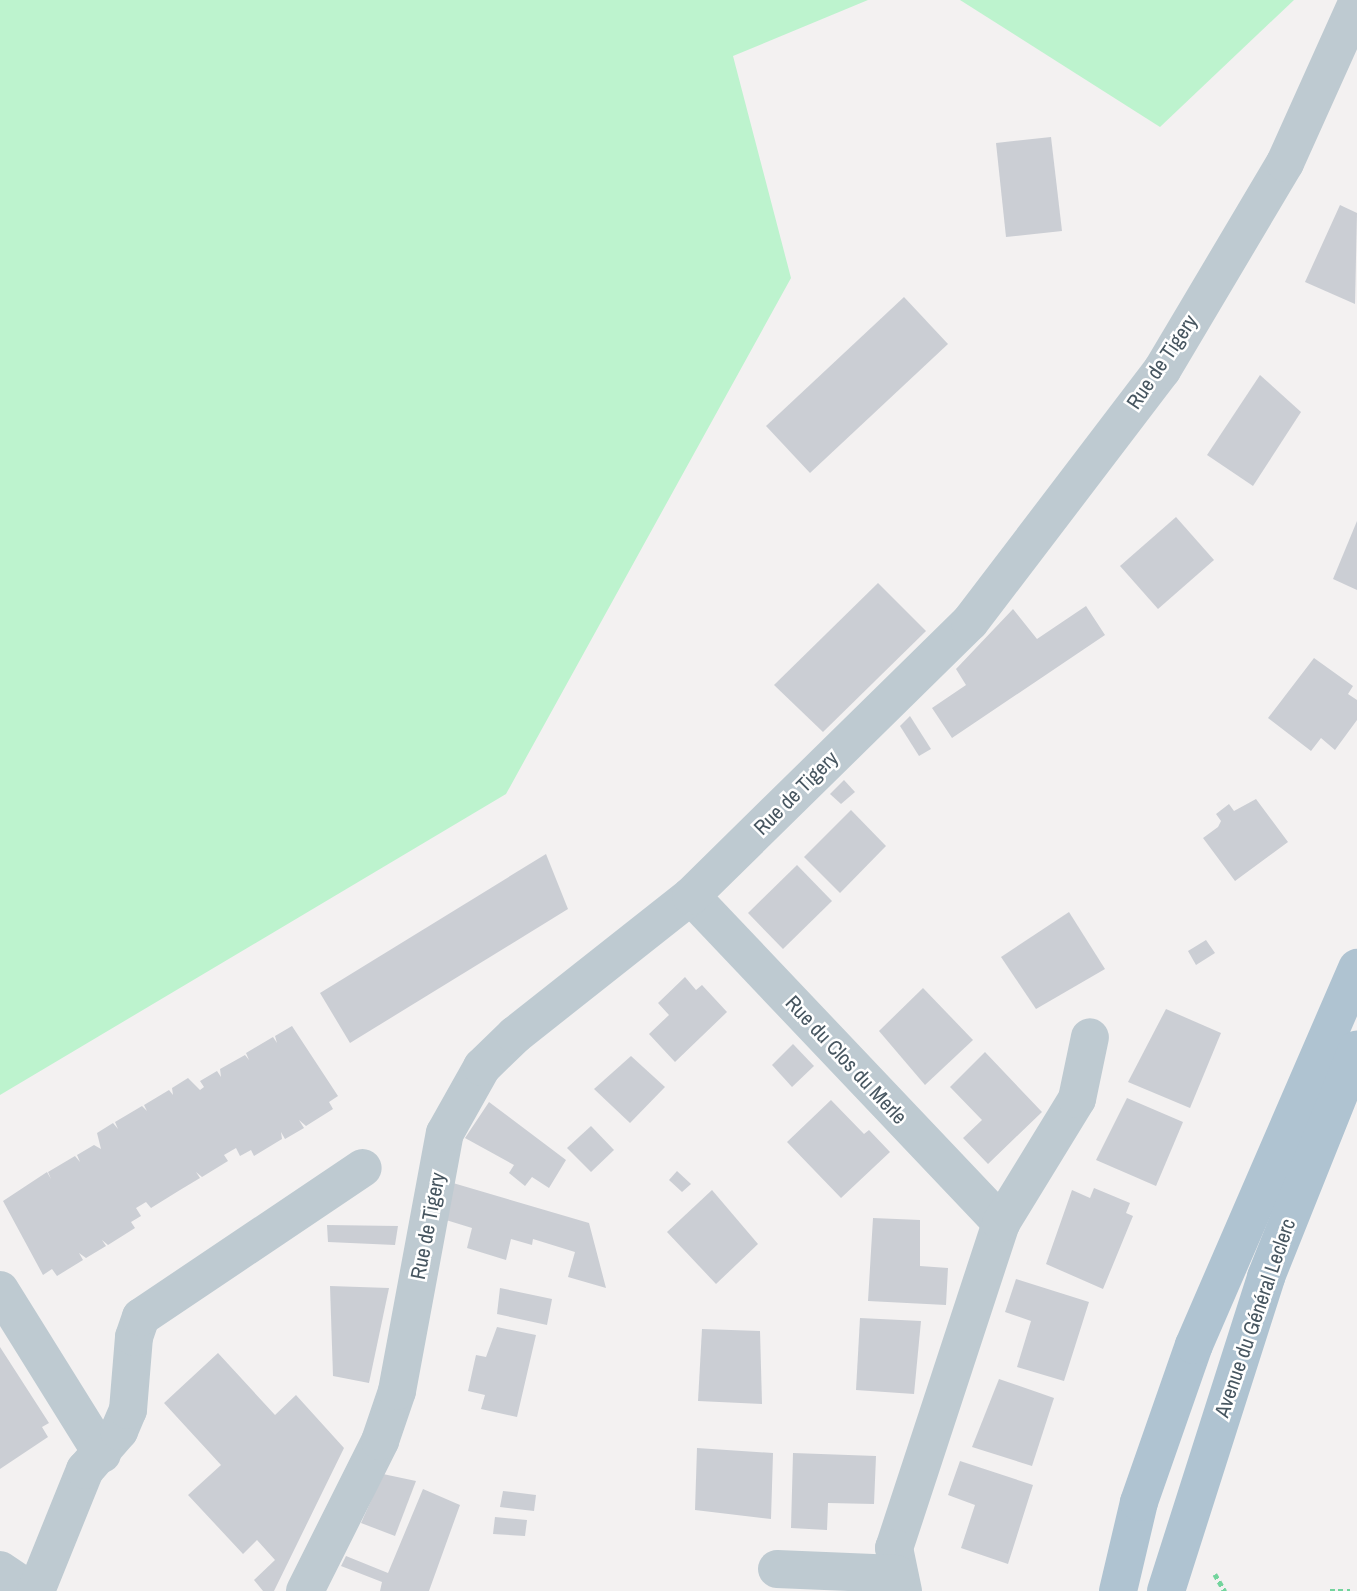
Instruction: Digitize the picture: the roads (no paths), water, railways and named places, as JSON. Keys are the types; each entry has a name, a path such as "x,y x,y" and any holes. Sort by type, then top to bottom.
{"main road":[{"name":"Avenue du Général Leclerc","path":"1118,1591 1139,1502 1194,1345 1357,968"},
{"name":"Avenue du Général Leclerc","path":"1166,1591 1266,1277 1357,1049"},
{"name":"Avenue du Général Leclerc","path":"1141,1591 1153,1521 1274,1164"}],"street":[{"name":"Rue de Tigery","path":"305,1591 380,1441 397,1391 445,1133 482,1067 515,1035 691,896 970,622 1162,370 1285,163 1357,3"},
{"name":"Rue du Clos du Merle","path":"691,896 1001,1223"},
{"path":"777,1569 900,1582 894,1548 1001,1223 1077,1099 1090,1037"},
{"path":"0,1570 33,1591 85,1470 120,1431 128,1410 134,1338 141,1317 363,1168"},
{"path":"0,1290 102,1454"}]}
